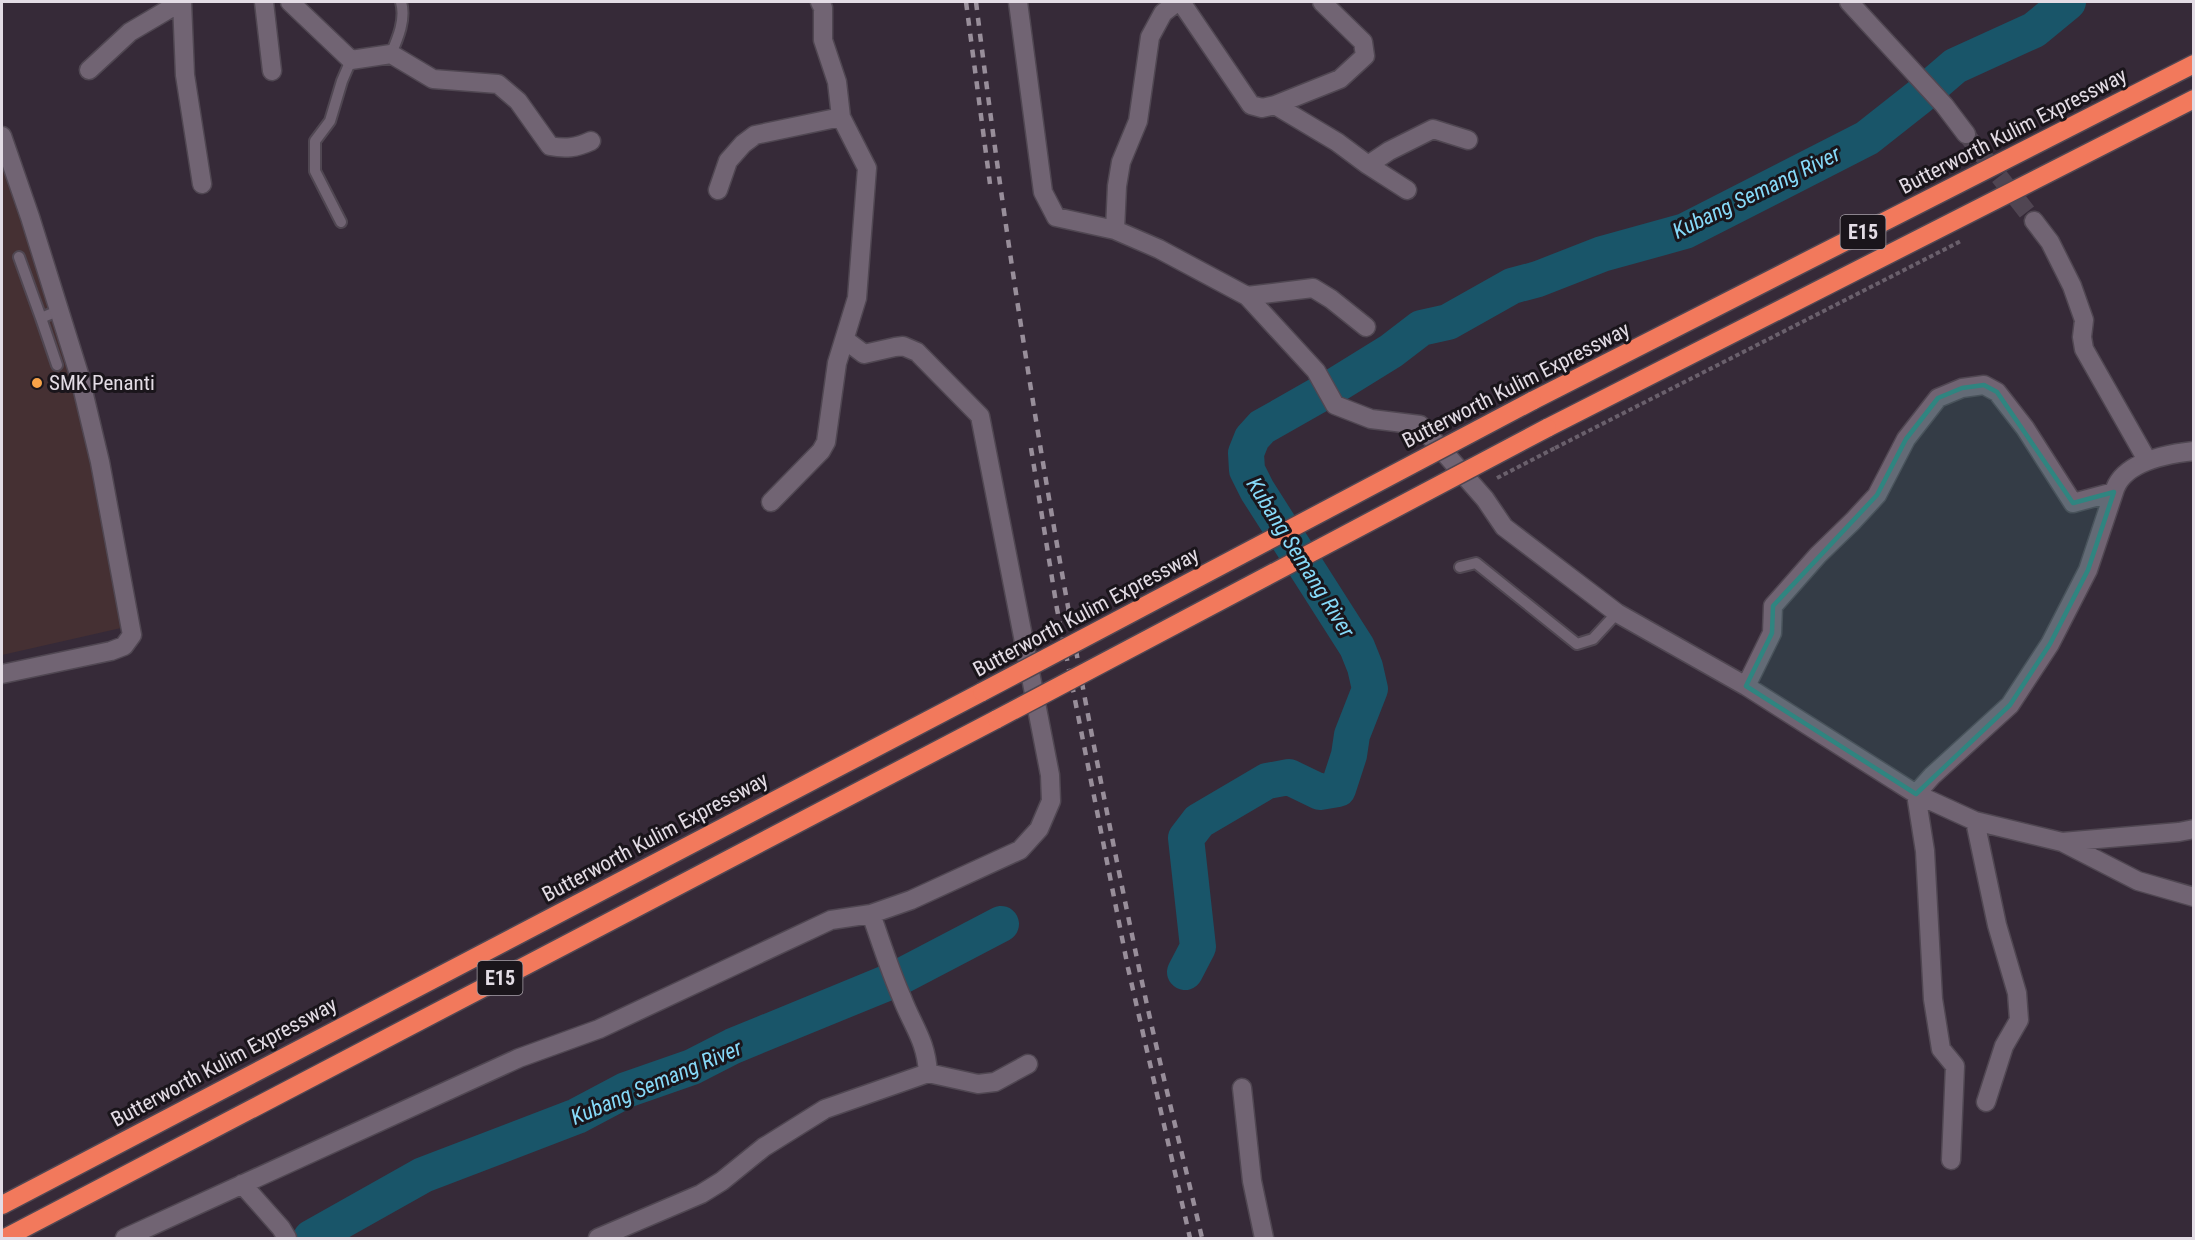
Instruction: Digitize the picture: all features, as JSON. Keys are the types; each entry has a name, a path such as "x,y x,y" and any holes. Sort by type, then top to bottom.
{"highway":[{"name":"Butterworth Kulim Expressway","path":"2,1205 1532,401 2193,64"},
{"name":"E15","path":"5,1239 1547,428 2193,99"}],"street":[{"path":"89,70 130,32 182,2 185,75 202,184"},
{"path":"264,2 272,71"},
{"path":"290,2 351,60 390,54 433,79 498,84 518,101 550,146 565,149 591,141"},
{"path":"771,502 821,451 826,442 837,363 857,298 867,168 841,117 837,82 823,40 823,8 820,2"},
{"path":"1018,2 1043,192 1056,217 1115,230 1159,249 1247,296 1316,371 1335,405 1371,419 1420,425 1485,499 1504,528 1617,613 1746,686 1916,794 1975,821 2062,842 2138,881 2193,897"},
{"path":"1115,230 1121,162 1138,121 1150,38 1163,13 1179,2 1251,105 1262,108 1340,79 1365,56 1363,42 1322,2"},
{"path":"1850,2 1944,105 1966,134"},
{"path":"1275,105 1337,142 1407,190"},
{"path":"718,189 728,161 742,144 755,135 841,117"},
{"path":"1368,165 1389,151 1433,129 1468,140"},
{"path":"2,136 60,310 94,433 132,635 124,646 111,651 2,674"},
{"path":"2034,221 2050,242 2072,286 2084,320 2082,337 2085,349 2147,460"},
{"path":"1247,296 1313,288 1331,298 1366,327"},
{"path":"125,1239 519,1058 599,1029 831,920 871,914 911,900 1020,850 1039,829 1051,801 1050,784 980,416 917,352 903,346 864,354 845,342"},
{"path":"1746,686 1772,633 1773,606 1818,555 1877,495 1906,439 1938,398 1962,388 1984,386 1996,392 2025,428 2073,503 2114,492"},
{"path":"1916,794 1932,776 2010,705 2050,644 2088,570 2117,481 2147,460 2193,451"},
{"path":"1916,794 1925,851 1933,999 1941,1050 1955,1066 1951,1160"},
{"path":"1975,821 1997,925 2017,993 2019,1020 2004,1046 1986,1102"},
{"path":"2062,842 2193,829"},
{"path":"871,914 902,1000 927,1055 928,1073"},
{"path":"598,1239 701,1194 722,1181 764,1147 825,1109 928,1073 978,1084 995,1082 1028,1064"},
{"path":"1242,1089 1252,1181 1264,1239"},
{"path":"242,1184 284,1233"}],"lane":[{"path":"390,54 398,39 404,11 401,2"},
{"path":"341,222 315,171 315,141 330,121 351,60"},
{"path":"19,257 57,365"},
{"path":"41,318 60,310"},
{"path":"1460,567 1476,563 1577,644 1593,639 1617,613"}],"path":[{"path":"1555,448 1970,237"}],"highlighted area":[{"path":"1984,385 1997,392 2073,503 2114,492 2088,570 2050,644 2010,705 1916,794 1746,686 1772,633 1773,606 1877,495 1906,439 1938,398 1962,388"}],"shaded area":[{"name":"SMK Penanti","path":"2,155 94,452 121,628 2,655"}],"waterway":[{"name":"Kubang Semang River","path":"1185,972 1198,947 1186,838 1199,821 1267,781 1289,777 1320,792 1338,789 1349,755 1352,735 1370,689 1357,647 1257,490 1247,470 1246,453 1252,438 1262,427 1391,351 1421,328 1448,322 1512,286 1538,279 1602,254 1685,231 1867,138 1955,66 2034,30 2068,2"},
{"name":"Kubang Semang River","path":"311,1238 423,1175 577,1116 626,1090 692,1067 733,1046 894,980 1001,924"}],"tunnel":[{"path":"1966,134 2034,221"}],"railway":[{"path":"966,2 990,184"},
{"path":"976,2 1027,366 1090,728 1139,968 1202,1238"},
{"path":"1031,448 1057,609 1128,968 1190,1238"}],"place":[{"name":"SMK Penanti","path":"37,383"}]}
